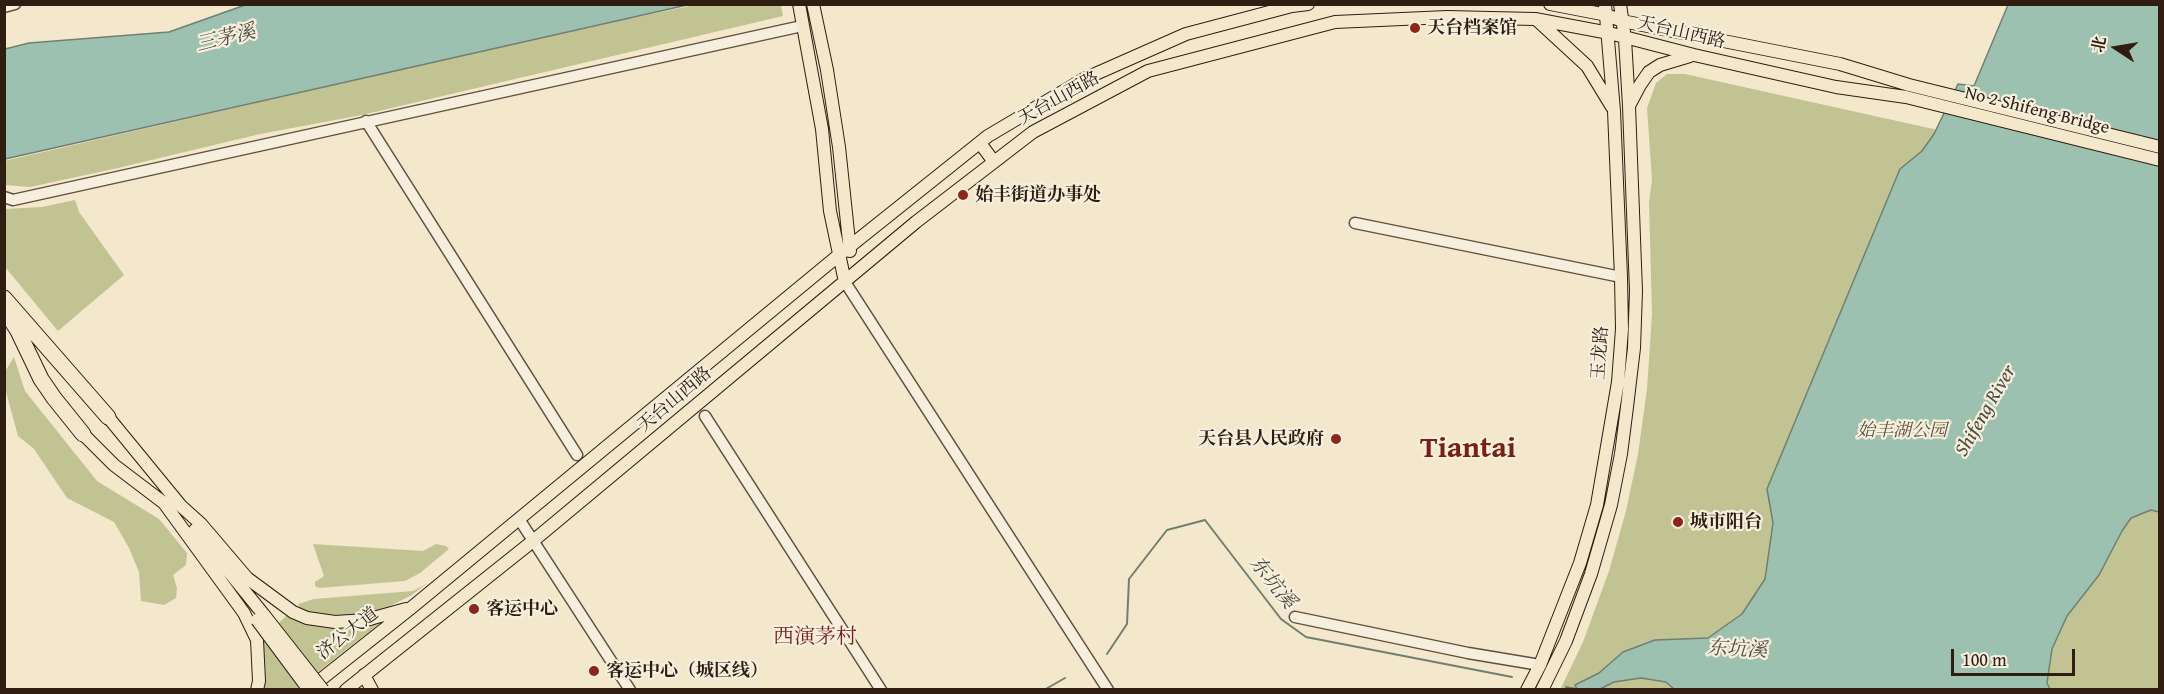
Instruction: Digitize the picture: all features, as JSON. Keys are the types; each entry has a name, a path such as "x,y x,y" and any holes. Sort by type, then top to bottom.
{"highway":[{"path":"4,298 108,417"},
{"path":"4,309 18,331 41,378 83,434"}],"main road":[{"path":"799,4 822,129 830,211 845,282"},
{"path":"813,4 838,136 850,247 845,282"},
{"name":"天台山西路","path":"411,608 839,255 980,143 1084,79 1186,34 1292,6 1308,4"},
{"name":"天台山西路","path":"1550,4 1606,10 1622,21 1840,64 1908,91"},
{"name":"玉龙路","path":"1542,690 1566,641 1591,574 1611,505 1621,454 1634,348 1636,291 1629,106 1625,39 1620,4"},
{"name":"玉龙路","path":"1527,690 1540,665 1580,563 1597,505 1618,382 1622,329 1621,277 1614,111 1606,10"},
{"name":"天台山西路","path":"364,675 533,541 916,222 1034,132 1148,71 1335,22 1447,17 1535,19 1609,33 1625,39 1836,87 1908,91"},
{"path":"1535,19 1587,66 1614,111"},
{"path":"1142,53 1148,71"},
{"path":"1629,106 1649,72 1680,58 1694,55"},
{"name":"No 2 Shifeng Bridge","path":"1908,91 2160,147"},
{"name":"No 2 Shifeng Bridge","path":"1908,91 2160,160"},
{"path":"980,143 994,162"},
{"path":"108,417 192,533 239,593 257,621 323,690"},
{"path":"83,434 114,465 164,503 201,524 247,578 285,607 307,618 335,622 366,620 411,608"},
{"path":"177,511 195,529 257,621 308,690"},
{"name":"济公大道","path":"308,690 411,608"},
{"path":"257,621 259,681 257,690"},
{"path":"346,690 364,675 372,690"}],"street":[{"path":"4,7 15,4"},
{"path":"4,197 13,200 802,26"},
{"path":"366,121 577,455"},
{"path":"1355,223 1621,277"},
{"path":"845,282 1108,690"},
{"path":"705,416 881,690"},
{"path":"519,519 630,690"},
{"path":"1295,616 1468,653 1540,665"}],"green space":[{"path":"695,5 781,5 783,16 362,115 260,134 30,187 5,185 4,161 573,30"},
{"name":"始丰湖公园","path":"1667,74 1685,74 2159,179 2159,689 1560,690 1583,642 1609,571 1626,511 1638,454 1647,389 1652,314 1649,202 1652,180 1647,108 1656,83"},
{"path":"75,200 79,212 124,275 58,331 5,267 5,209 42,207"},
{"path":"14,357 25,391 97,481 159,519 187,553 186,565 173,575 177,588 176,598 164,605 141,601 139,572 114,522 67,498 34,449 18,436 5,388 6,370"},
{"path":"313,544 423,551 436,544 449,549 420,573 405,581 319,588 315,586 315,582 324,576"},
{"path":"426,584 412,595 382,610 344,619 316,616 300,609 298,604 314,599 413,591"},
{"path":"286,616 324,626 383,621 296,689 261,689 265,663 261,640"}],"water":[{"name":"三茅溪","path":"248,4 687,5 5,159 5,49 29,43 169,32"},
{"name":"始丰湖公园","path":"2008,5 2159,5 2159,512 2151,510 2131,518 2099,575 2067,616 2052,649 2047,683 2050,689 1675,690 1666,682 1641,678 1614,682 1600,689 1577,689 1575,685 1599,673 1623,652 1655,640 1708,638 1742,614 1765,579 1773,523 1767,489 1900,169 1922,151 1934,134 1958,84 1974,86"}],"waterway":[{"name":"东坑溪","path":"1107,654 1127,624 1129,579 1167,530 1205,520 1281,619 1306,637 1512,677"},
{"name":"东坑溪","path":"1044,690 1065,678"},
{"name":"东坑溪","path":"1566,687 1582,690"}],"place":[{"name":"天台档案馆","path":"1415,28"},
{"name":"始丰街道办事处","path":"963,195"},
{"name":"天台县人民政府","path":"1336,439"},
{"name":"城市阳台","path":"1678,522"},
{"name":"客运中心","path":"474,609"},
{"name":"客运中心（城区线）","path":"594,671"}],"district":[{"name":"Tiantai","path":"1468,449"},
{"name":"西演茅村","path":"815,638"}],"water label":[{"name":"Shifeng River","path":"1986,411"}]}
